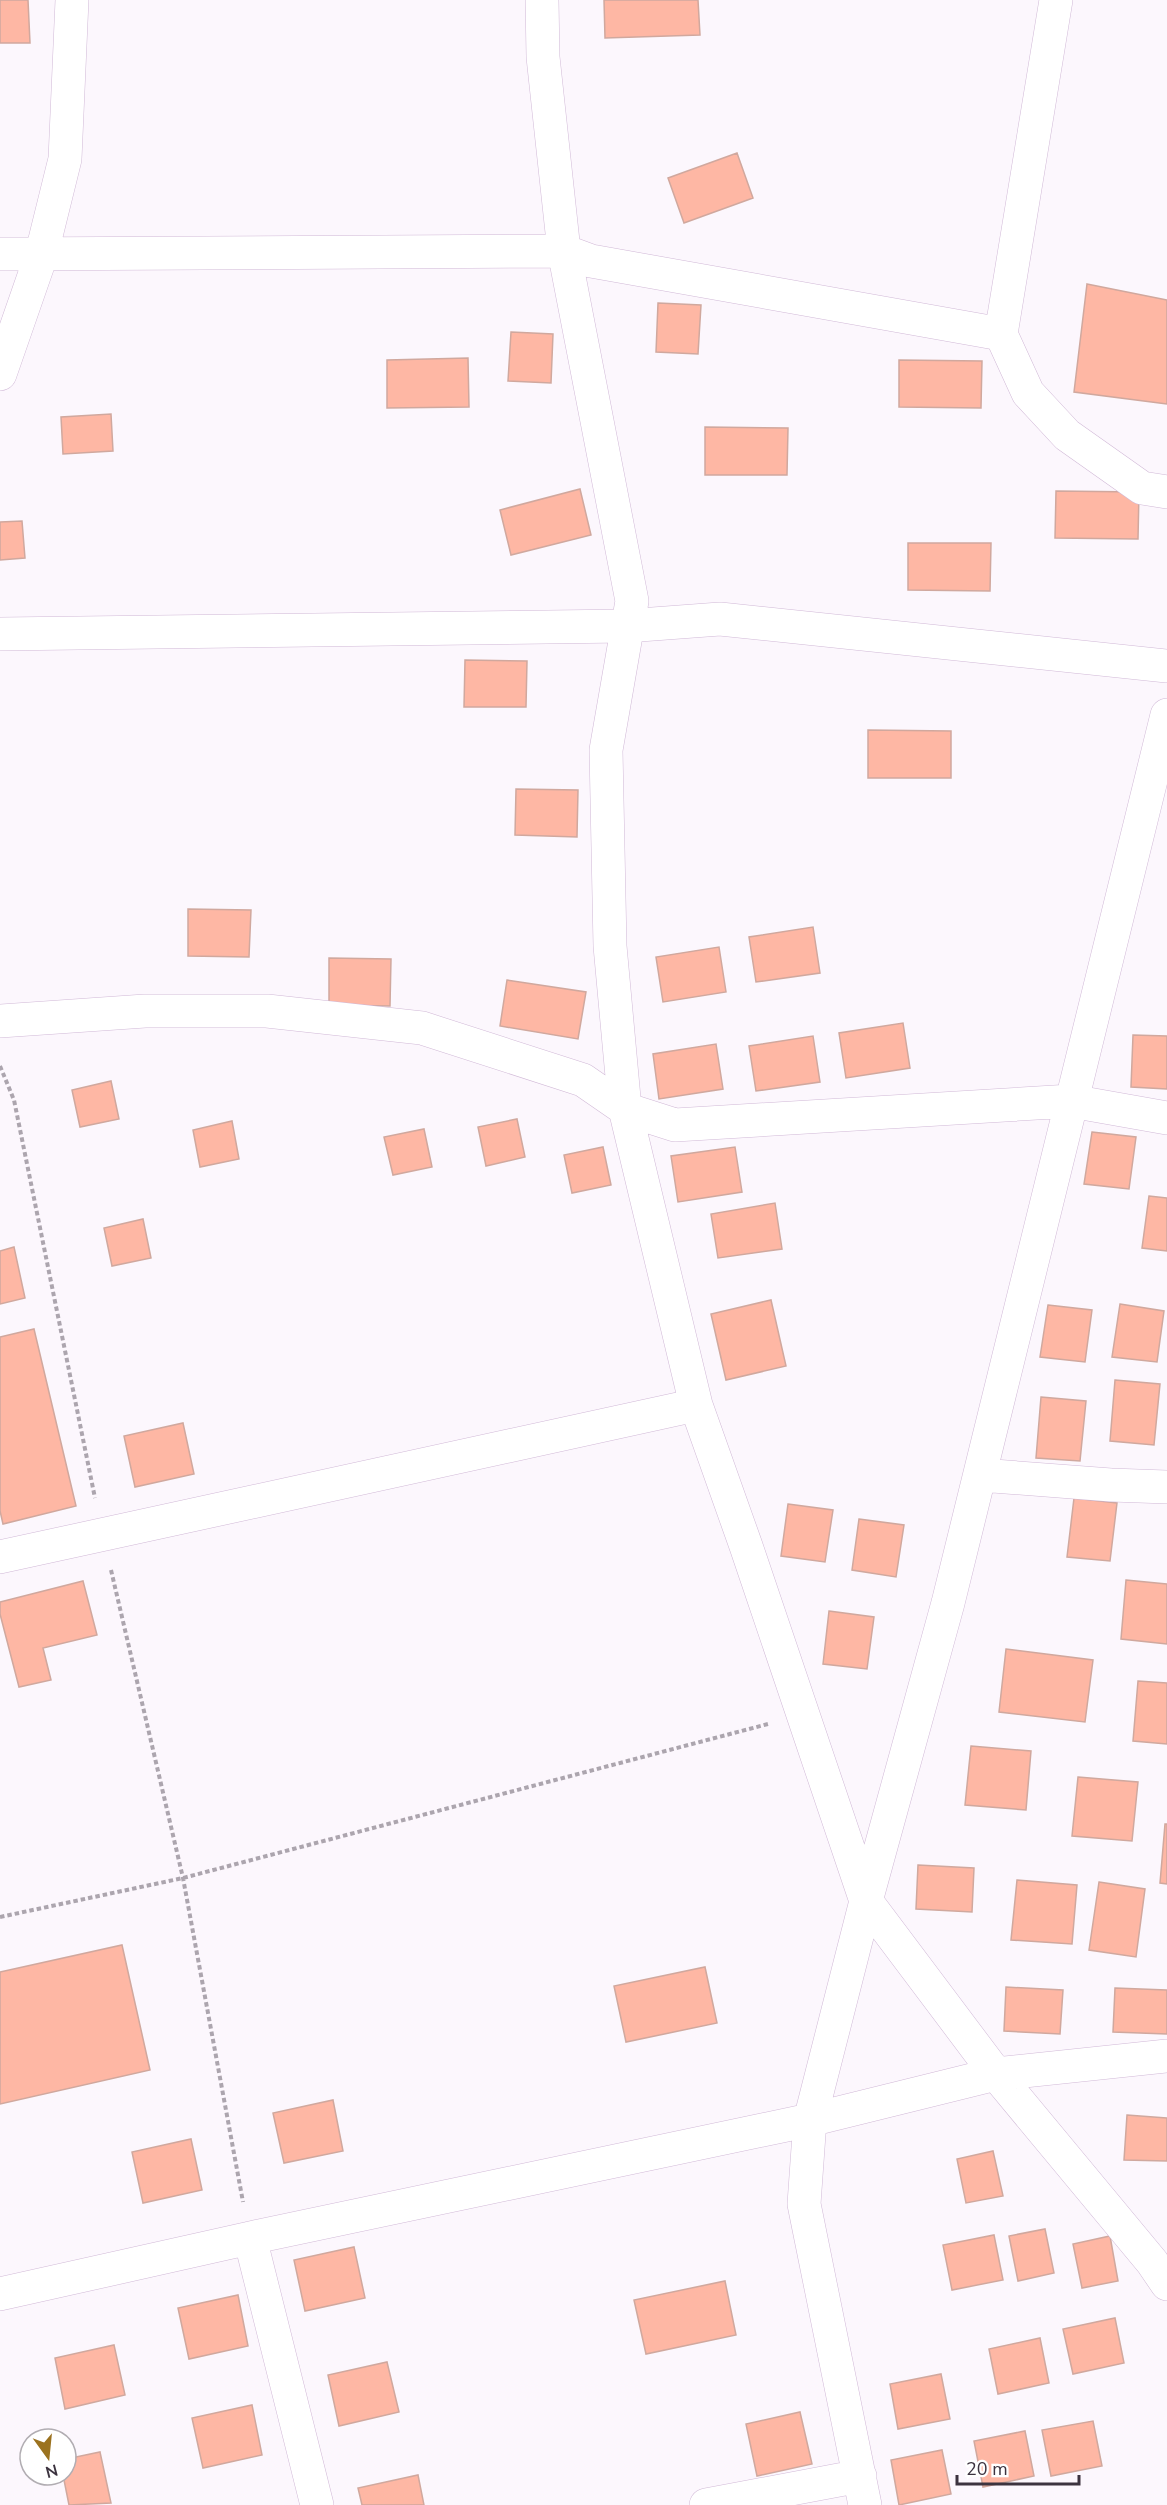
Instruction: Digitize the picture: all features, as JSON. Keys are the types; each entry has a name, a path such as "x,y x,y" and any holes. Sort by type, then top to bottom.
{"street":[{"path":"0,374 42,256 65,159 72,0"},
{"path":"542,0 543,57 564,250 632,601 606,750 610,946 625,1109 696,1405 866,1901 996,2074 1162,2270"},
{"path":"1056,0 1001,333 1028,393 1067,435 1142,488 1167,492"},
{"path":"0,254 42,256 564,250 591,261 1001,333"},
{"path":"0,634 626,626 720,619 1167,666"},
{"path":"706,2505 863,2490 804,2204 810,2120 866,1901 948,1603 1167,715"},
{"path":"0,1021 145,1011 267,1011 422,1028 583,1080 625,1109 675,1125 1071,1101 1167,1118"},
{"path":"0,1557 696,1405"},
{"path":"980,1475 1167,1487"},
{"path":"0,2294 250,2238 810,2120 996,2074 1167,2056"},
{"path":"250,2238 317,2505"}],"path":[{"path":"0,1066 14,1100 103,1534 183,1878 250,2238"},
{"path":"0,1917 183,1878 803,1715"}],"building":[{"path":"0,0 28,0 30,43 0,43"},
{"path":"604,0 698,0 700,35 605,38"},
{"path":"737,153 753,198 684,223 668,178"},
{"path":"1087,284 1167,300 1167,404 1074,392"},
{"path":"658,303 701,305 698,354 656,352"},
{"path":"511,332 553,334 551,383 508,381"},
{"path":"468,358 469,407 387,408 387,360"},
{"path":"899,360 982,361 981,408 899,407"},
{"path":"111,414 113,451 63,454 61,417"},
{"path":"705,427 788,428 787,475 705,475"},
{"path":"580,489 591,535 511,555 500,510"},
{"path":"1056,491 1139,492 1138,539 1055,538"},
{"path":"22,521 25,558 0,560 0,522"},
{"path":"908,543 991,543 990,591 908,590"},
{"path":"465,660 527,661 526,707 464,707"},
{"path":"868,730 951,731 951,778 868,778"},
{"path":"516,789 578,790 577,837 515,835"},
{"path":"188,909 251,910 249,957 188,956"},
{"path":"813,927 820,973 756,982 749,937"},
{"path":"719,947 726,992 663,1002 656,957"},
{"path":"329,958 391,959 390,1006 329,1005"},
{"path":"507,980 586,992 578,1039 500,1026"},
{"path":"903,1023 910,1068 846,1078 839,1033"},
{"path":"1133,1035 1167,1036 1167,1089 1131,1087"},
{"path":"813,1036 820,1082 756,1091 749,1046"},
{"path":"716,1044 723,1089 659,1099 653,1054"},
{"path":"111,1081 119,1119 80,1127 72,1090"},
{"path":"517,1119 525,1157 486,1166 478,1127"},
{"path":"232,1121 239,1159 200,1167 193,1130"},
{"path":"424,1129 432,1167 393,1175 384,1137"},
{"path":"1092,1132 1136,1137 1129,1189 1084,1184"},
{"path":"603,1147 611,1185 572,1193 564,1155"},
{"path":"735,1147 742,1192 678,1202 671,1156"},
{"path":"1149,1196 1167,1198 1167,1251 1142,1248"},
{"path":"775,1203 782,1249 718,1258 711,1214"},
{"path":"143,1219 151,1258 112,1266 104,1228"},
{"path":"14,1247 25,1298 0,1304 0,1251"},
{"path":"771,1300 786,1366 726,1380 711,1314"},
{"path":"1120,1304 1164,1311 1157,1362 1112,1357"},
{"path":"1048,1305 1092,1310 1085,1362 1040,1357"},
{"path":"34,1329 76,1506 3,1524 0,1511 0,1337"},
{"path":"1115,1380 1160,1384 1154,1445 1110,1441"},
{"path":"1041,1397 1086,1401 1080,1461 1036,1458"},
{"path":"183,1423 194,1474 135,1487 124,1436"},
{"path":"1074,1498 1117,1503 1110,1561 1067,1557"},
{"path":"788,1504 833,1510 825,1562 781,1556"},
{"path":"859,1519 904,1525 896,1577 852,1570"},
{"path":"1126,1580 1167,1584 1167,1644 1121,1639"},
{"path":"83,1581 97,1635 43,1648 51,1680 19,1687 0,1614 0,1602"},
{"path":"829,1611 874,1617 867,1669 823,1664"},
{"path":"1006,1649 1093,1660 1085,1722 999,1712"},
{"path":"1138,1681 1167,1683 1167,1744 1133,1741"},
{"path":"971,1746 1031,1751 1026,1810 965,1805"},
{"path":"1078,1777 1138,1782 1132,1841 1072,1836"},
{"path":"1165,1824 1167,1824 1167,1884 1160,1883"},
{"path":"918,1865 974,1868 972,1912 916,1909"},
{"path":"1017,1880 1077,1885 1072,1944 1011,1940"},
{"path":"1099,1882 1145,1889 1136,1957 1089,1950"},
{"path":"122,1945 150,2070 0,2104 0,1972"},
{"path":"705,1967 717,2023 626,2042 614,1986"},
{"path":"1006,1987 1063,1990 1060,2034 1004,2031"},
{"path":"1115,1988 1167,1990 1167,2034 1113,2032"},
{"path":"333,2100 343,2151 284,2163 273,2113"},
{"path":"1127,2115 1167,2118 1167,2161 1124,2160"},
{"path":"191,2139 202,2190 143,2203 132,2152"},
{"path":"993,2151 1003,2196 966,2203 957,2159"},
{"path":"1045,2229 1054,2273 1018,2281 1009,2236"},
{"path":"994,2235 1003,2280 952,2290 943,2245"},
{"path":"1110,2236 1118,2281 1082,2288 1073,2244"},
{"path":"354,2247 365,2298 305,2311 294,2260"},
{"path":"725,2281 736,2335 646,2354 634,2300"},
{"path":"238,2295 248,2346 189,2359 178,2308"},
{"path":"1115,2318 1124,2363 1073,2374 1063,2329"},
{"path":"1040,2338 1049,2383 998,2394 989,2349"},
{"path":"114,2345 125,2395 65,2409 55,2358"},
{"path":"387,2362 399,2412 339,2426 328,2375"},
{"path":"941,2374 950,2419 898,2429 890,2384"},
{"path":"252,2405 262,2455 203,2468 192,2418"},
{"path":"800,2412 812,2464 757,2476 746,2424"},
{"path":"1093,2421 1102,2466 1051,2476 1042,2430"},
{"path":"1025,2431 1034,2476 983,2487 974,2441"},
{"path":"942,2450 951,2494 899,2505 891,2460"},
{"path":"100,2452 111,2503 69,2505 65,2487 78,2487 78,2457"},
{"path":"418,2475 424,2505 362,2505 358,2488"}]}
